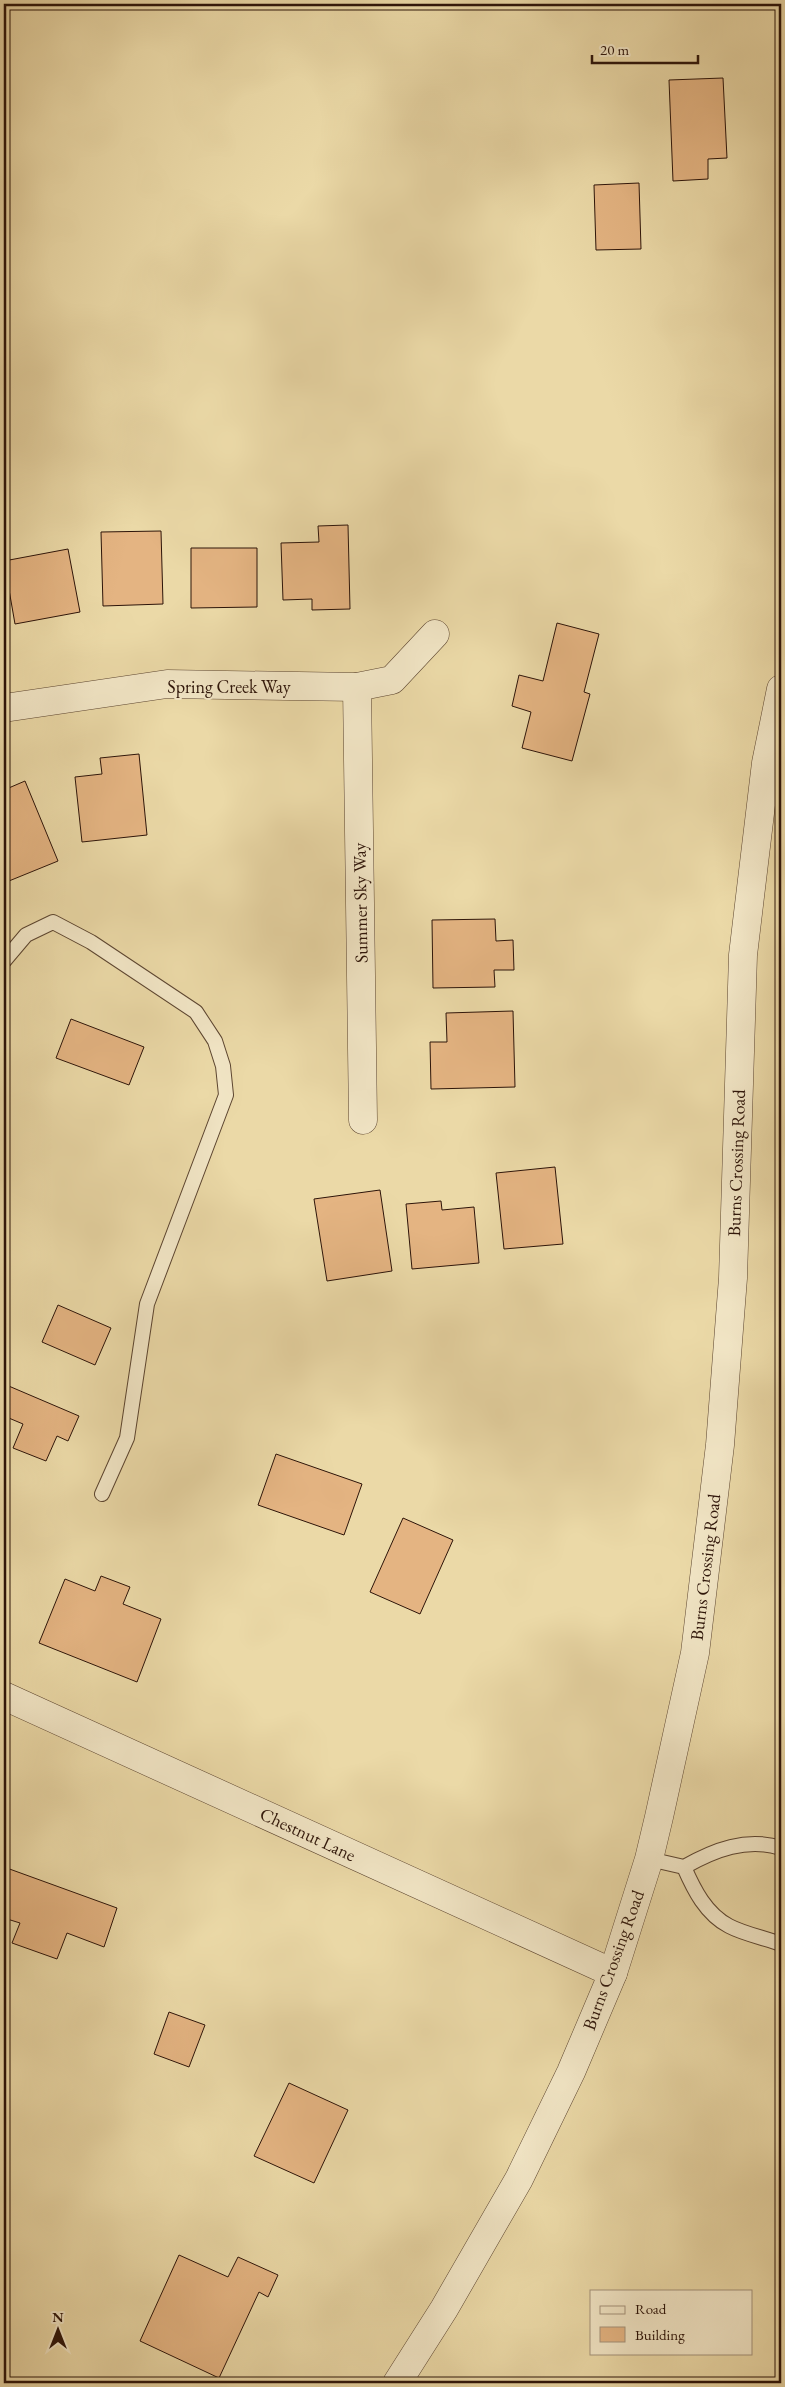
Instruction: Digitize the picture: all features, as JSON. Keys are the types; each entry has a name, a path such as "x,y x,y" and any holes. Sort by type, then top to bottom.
{"street":[{"name":"Spring Creek Way","path":"4,708 167,684 357,686 392,680 435,634"},
{"name":"Summer Sky Way","path":"357,686 363,1120"},
{"name":"Burns Crossing Road","path":"397,2383 444,2310 519,2179 571,2072 612,1973 649,1859 695,1653 720,1445 733,1278 743,955 773,765 781,689"},
{"name":"Chestnut Lane","path":"4,1696 612,1973"}],"lane":[{"path":"4,961 26,935 53,922 91,942 196,1012 215,1041 223,1066 226,1095 147,1304 126,1438 102,1494"},
{"path":"649,1859 684,1867 710,1852 726,1848 750,1844 772,1845 781,1848"},
{"path":"684,1867 693,1888 709,1911 729,1926 781,1944"}],"building":[{"path":"723,78 727,158 708,159 708,179 673,181 669,80"},
{"path":"639,183 641,249 596,250 594,185"},
{"path":"348,525 350,609 312,610 312,599 283,600 281,543 319,542 318,526"},
{"path":"161,531 163,604 103,606 101,532"},
{"path":"191,548 257,548 257,607 191,608"},
{"path":"68,549 80,612 15,624 4,561"},
{"path":"557,623 599,634 584,692 590,694 572,761 522,748 531,712 512,706 519,675 543,681"},
{"path":"139,754 147,835 82,842 75,777 102,774 100,758"},
{"path":"25,781 58,861 4,883 4,790"},
{"path":"495,919 496,941 513,940 514,970 494,970 495,987 433,988 432,920"},
{"path":"513,1011 515,1087 431,1089 430,1042 447,1042 446,1013"},
{"path":"71,1019 144,1047 129,1085 56,1058"},
{"path":"555,1167 563,1244 504,1249 496,1173"},
{"path":"380,1190 392,1271 327,1281 314,1199"},
{"path":"441,1201 442,1210 474,1207 479,1263 412,1269 406,1204"},
{"path":"58,1305 111,1328 95,1365 42,1342"},
{"path":"4,1384 79,1416 68,1441 57,1436 46,1461 13,1448 23,1424 4,1416"},
{"path":"276,1454 362,1484 344,1535 258,1505"},
{"path":"403,1518 453,1540 420,1614 370,1592"},
{"path":"101,1576 130,1587 123,1604 161,1619 137,1682 39,1643 65,1579 95,1591"},
{"path":"4,1867 117,1908 104,1947 67,1933 57,1959 12,1943 20,1923 4,1918"},
{"path":"169,2012 205,2025 189,2067 154,2054"},
{"path":"289,2083 348,2110 314,2183 254,2156"},
{"path":"179,2255 228,2277 238,2257 278,2275 268,2297 259,2292 219,2378 140,2341"}]}
